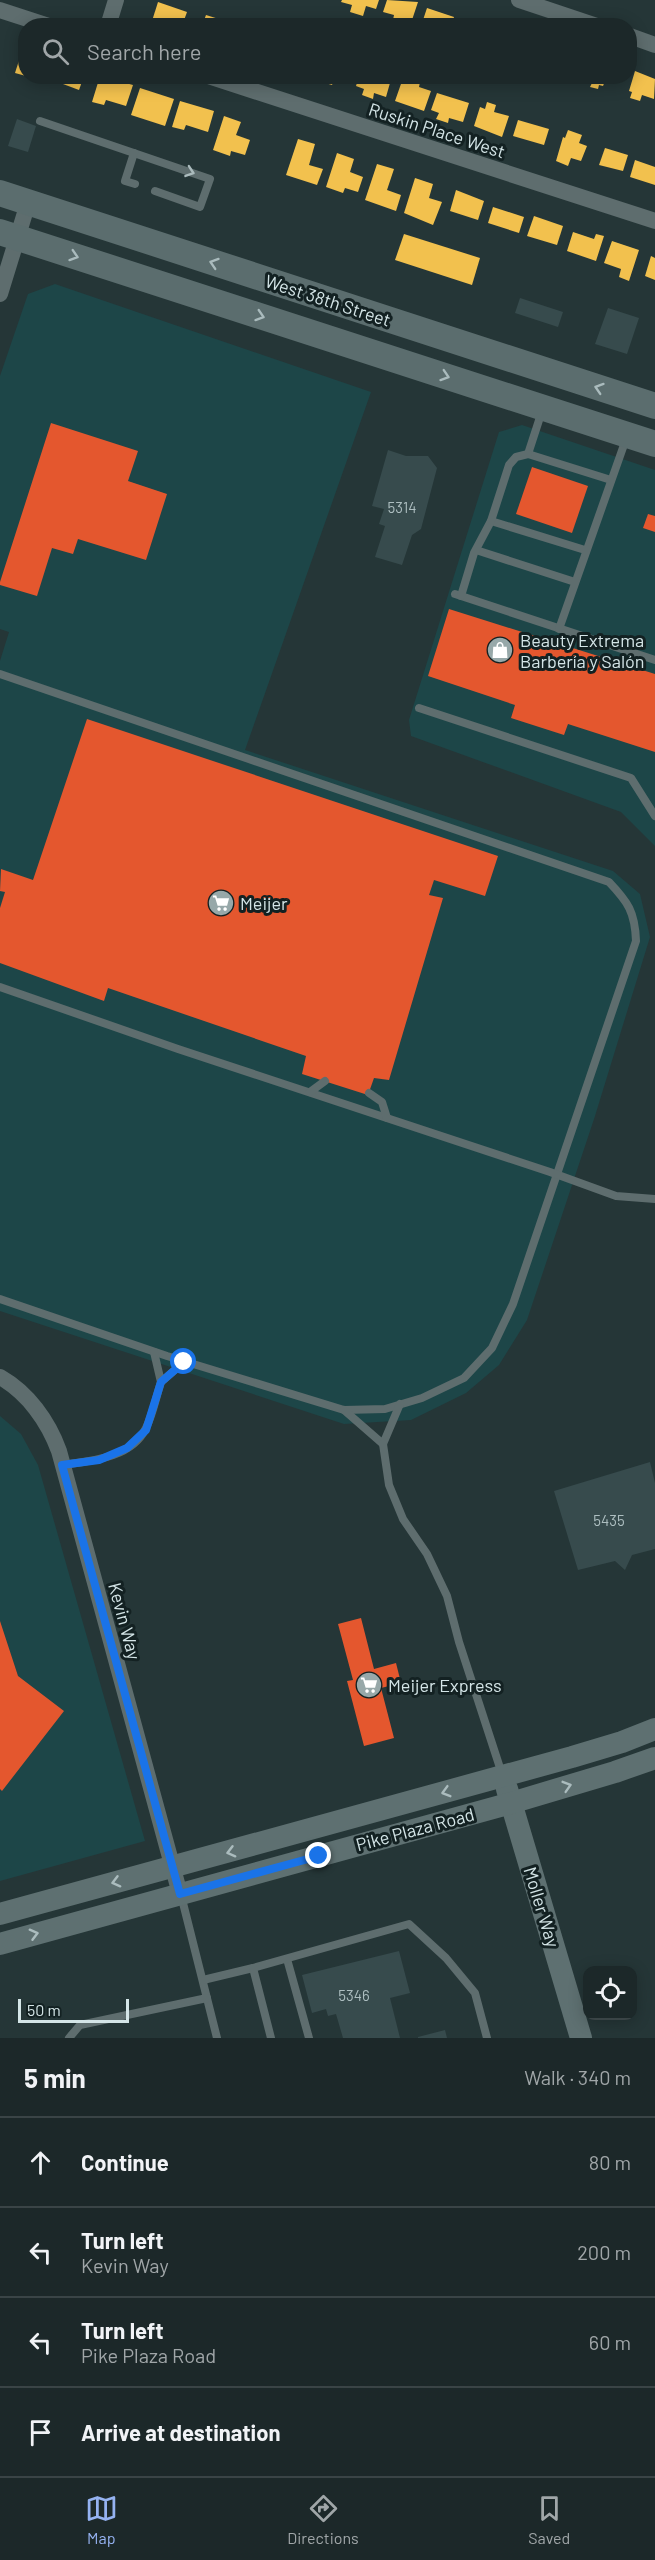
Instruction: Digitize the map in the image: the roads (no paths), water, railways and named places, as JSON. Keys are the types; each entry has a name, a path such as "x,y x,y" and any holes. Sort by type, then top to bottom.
{"main road":[{"name":"West 38th Street","path":"0,193 655,406"},
{"name":"West 38th Street","path":"9,235 655,444"},
{"path":"397,361 407,348 471,348"},
{"path":"627,435 634,423 655,423"},
{"name":"Pike Plaza Road","path":"0,1914 502,1776 622,1742 655,1729"},
{"name":"Pike Plaza Road","path":"0,1944 511,1803 655,1758"},
{"name":"Moller Way","path":"502,1776 580,2038"}],"street":[{"path":"110,18 116,0"},
{"path":"519,0 573,18"},
{"path":"0,10 24,18"},
{"path":"637,39 655,45"},
{"name":"Ruskin Place West","path":"233,84 655,221"},
{"path":"0,293 9,235 28,203"},
{"name":"Kevin Way","path":"0,1377 21,1393 39,1413 56,1444 180,1894"}],"lane":[{"path":"40,121 210,179 201,207 155,191"},
{"path":"134,153 125,181 135,184"},
{"path":"528,454 543,408"},
{"path":"559,629 627,435"},
{"path":"611,480 528,454 516,457 509,465 491,521 476,550 458,595 655,660"},
{"path":"491,521 585,550"},
{"path":"476,550 575,582"},
{"path":"0,674 609,882 624,897 635,918 636,940 513,1304 492,1348 464,1378 422,1398 385,1409 345,1410 184,1362 0,1299"},
{"path":"419,708 632,778 655,816"},
{"path":"0,987 616,1196 655,1199"},
{"path":"310,1092 325,1081"},
{"path":"369,1093 382,1102 387,1118"},
{"path":"62,1465 99,1460 127,1448 146,1430 161,1382 154,1352"},
{"path":"161,1382 184,1362"},
{"path":"400,1404 383,1444 389,1485 404,1519 427,1554 447,1596 459,1642 502,1776"},
{"path":"345,1410 383,1444"},
{"path":"180,1894 217,2038"},
{"path":"203,1980 409,1924 446,1958 475,1993 487,2038"},
{"path":"287,1959 309,2038"},
{"path":"253,1968 271,2038"},
{"path":"69,2038 80,2025 207,1998"}],"place":[{"name":"Beauty Extrema Barbería y Salón","path":"500,650"},
{"name":"Meijer","path":"221,903"},
{"name":"Meijer Express","path":"369,1685"}]}
